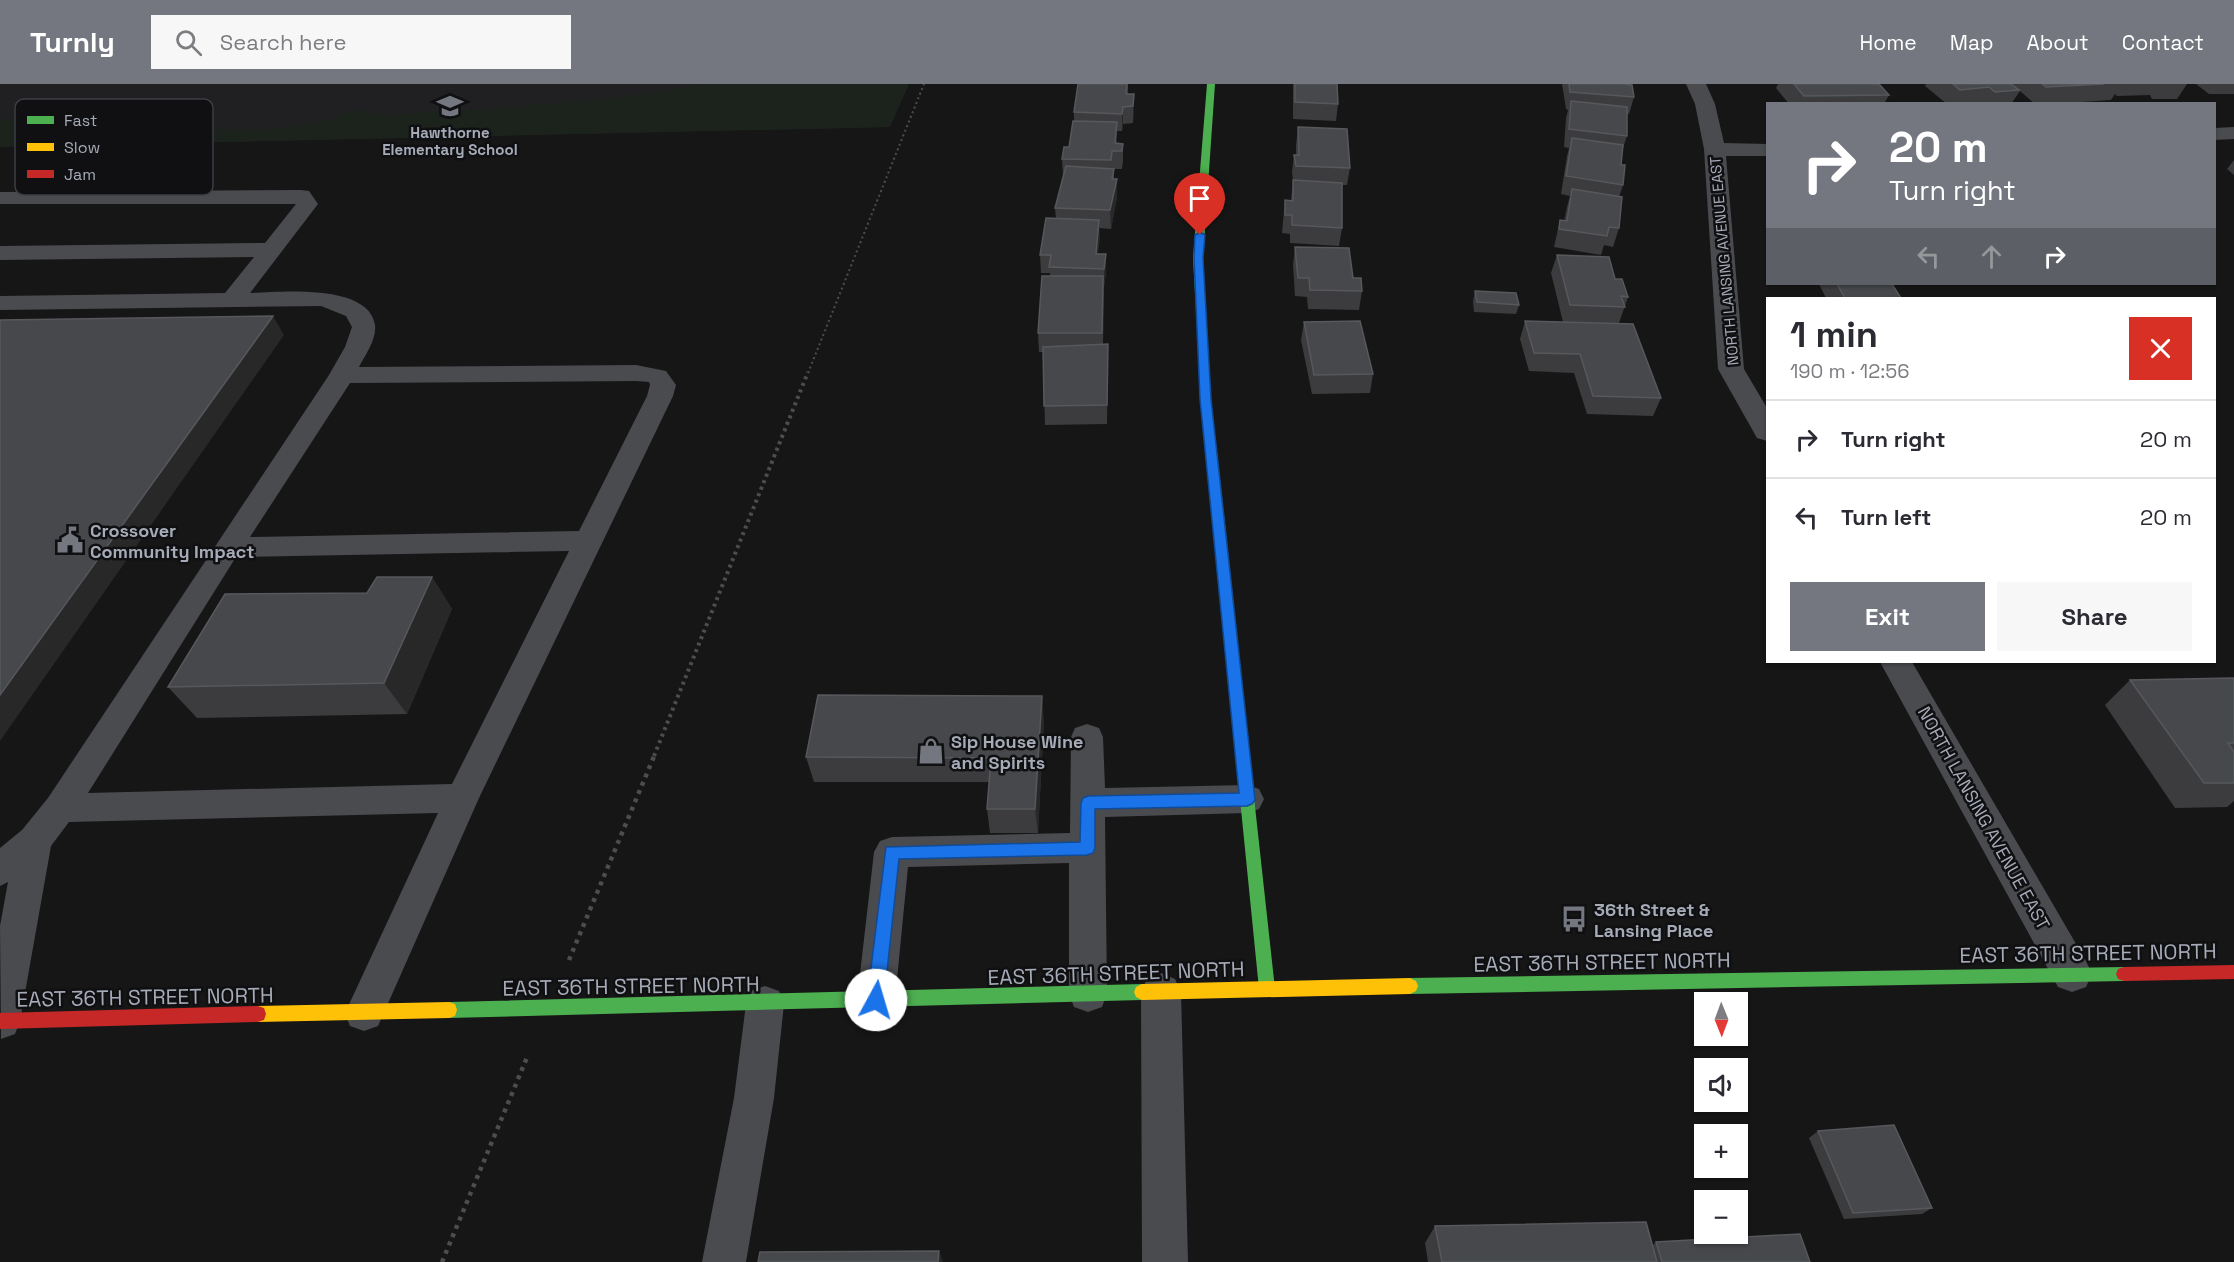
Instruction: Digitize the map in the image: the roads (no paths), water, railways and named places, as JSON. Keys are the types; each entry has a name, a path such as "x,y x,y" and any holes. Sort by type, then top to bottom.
{"main road":[{"path":"1211,84 1198,258 1206,399 1268,989"},
{"name":"EAST 36TH STREET NORTH","path":"1,1021 765,1004 1268,989 2234,972"}],"street":[{"name":"NORTH LANSING AVENUE EAST","path":"1696,84 1705,104 1715,149 1731,369 1766,430"},
{"path":"2216,134 2234,133"},
{"path":"1715,149 1766,150"},
{"name":"NORTH LANSING AVENUE EAST","path":"1897,663 2072,974"},
{"path":"1161,992 1165,1262"}],"lane":[{"path":"0,198 301,196 307,204 232,300"},
{"path":"0,253 271,250"},
{"path":"0,303 323,299 348,305 361,316 364,327 342,375 60,808 34,841 0,870"},
{"path":"342,375 636,373 657,376 663,385 660,396 462,798 364,1013"},
{"path":"228,547 588,541"},
{"path":"1087,737 1088,994"},
{"path":"60,808 462,798"},
{"path":"1088,803 1247,800"},
{"path":"1,1021 34,841"},
{"path":"876,1000 892,852 1087,848"},
{"path":"724,1262 754,1098 765,1004"}],"place":[{"name":"Hawthorne Elementary School","path":"450,106"},
{"name":"Crossover Community Impact","path":"70,540"},
{"name":"Sip House Wine and Spirits","path":"931,751"},
{"name":"36th Street & Lansing Place","path":"1574,919"}]}
